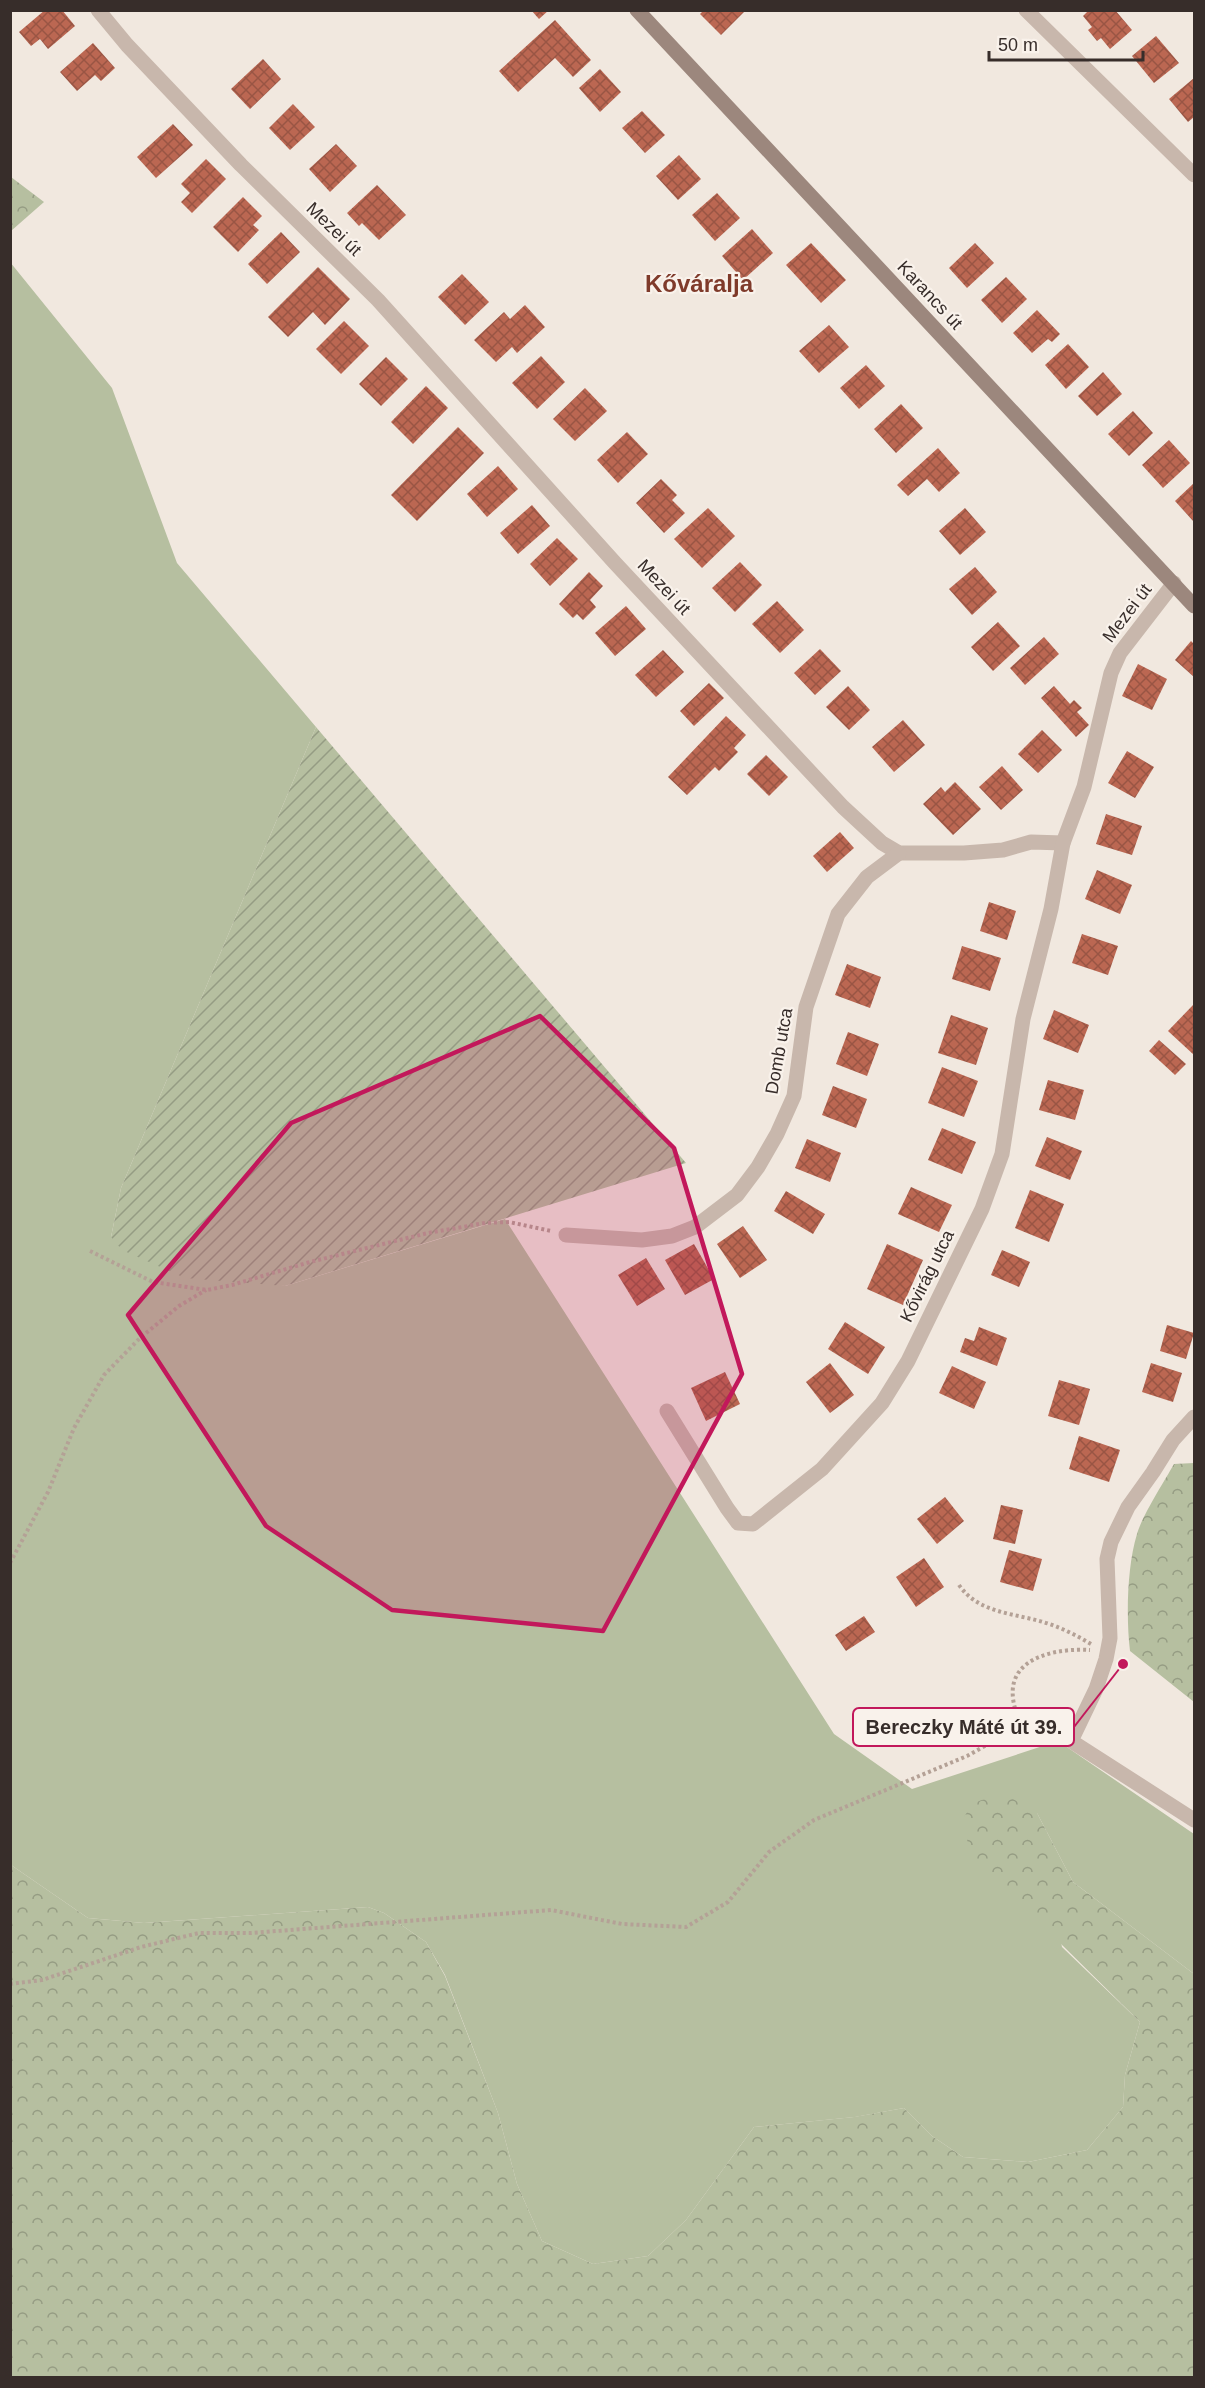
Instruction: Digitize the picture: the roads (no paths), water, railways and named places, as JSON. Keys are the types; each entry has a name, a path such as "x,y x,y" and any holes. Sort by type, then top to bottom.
{"main road":[{"name":"Karancs út","path":"639,11 1194,606"}],"street":[{"name":"Mezei út","path":"98,10 127,45 241,165 378,300 615,563 843,807 882,843 899,853"},
{"path":"1026,10 1194,175"},
{"name":"Mezei út","path":"1063,843 1084,787 1111,673 1120,653 1174,583"},
{"path":"899,853 964,853 1003,850 1031,842 1063,843"},
{"name":"Kővirág utca","path":"667,1411 738,1523 753,1524 822,1469 882,1403 908,1361 982,1209 1002,1154 1023,1019 1051,909 1063,843"},
{"name":"Domb utca","path":"566,1234 642,1240 672,1236 695,1227 737,1195 758,1167 777,1134 794,1096 806,1007 838,914 867,877 899,853"},
{"path":"1194,1418 1173,1440 1128,1507 1111,1542 1107,1559 1110,1619 1107,1653 1096,1689 1071,1740 1194,1820"}],"place":[{"name":"Bereczky Máté út 39.","path":"1123,1664"}],"district":[{"name":"Kőváralja","path":"699,284"}]}
